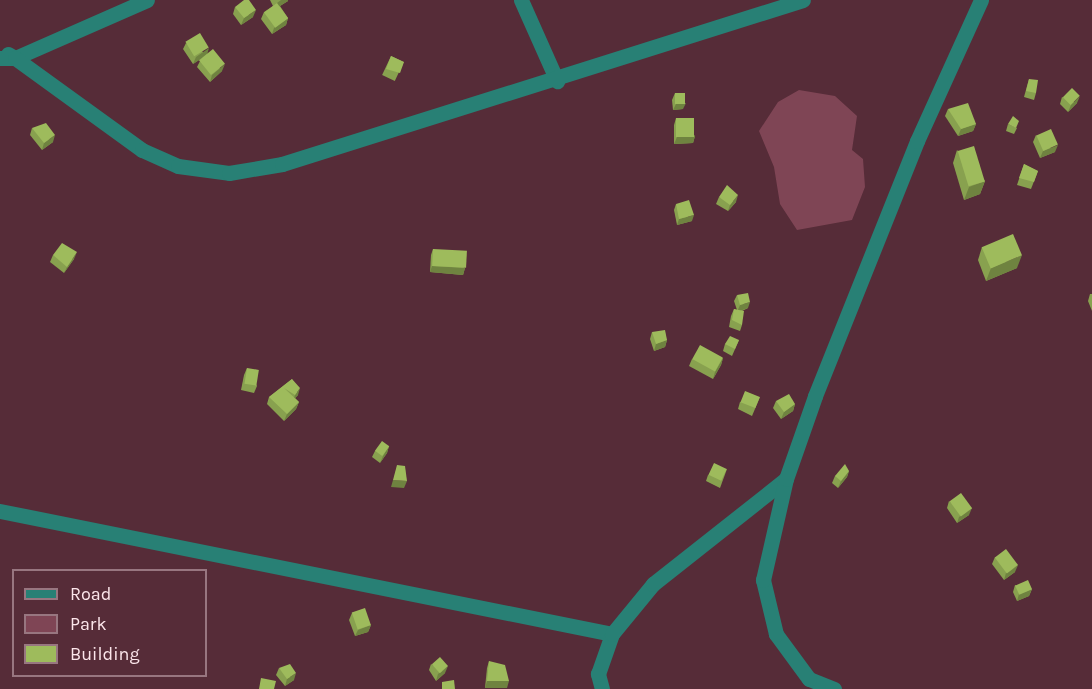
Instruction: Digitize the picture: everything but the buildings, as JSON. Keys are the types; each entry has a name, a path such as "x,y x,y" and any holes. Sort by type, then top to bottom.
{"street":[{"path":"7,58 147,0"},
{"path":"521,0 557,81"},
{"path":"0,50 7,58 141,150 178,166 229,173 282,164 557,81 803,0"},
{"path":"834,689 809,679 776,634 763,580 786,479 917,141 981,0"},
{"path":"602,689 598,674 612,634 653,584 786,479"},
{"path":"0,511 612,634"}],"green space":[{"path":"799,90 835,96 857,116 852,150 863,159 865,187 852,220 797,230 780,204 774,167 759,131 778,102"}]}
